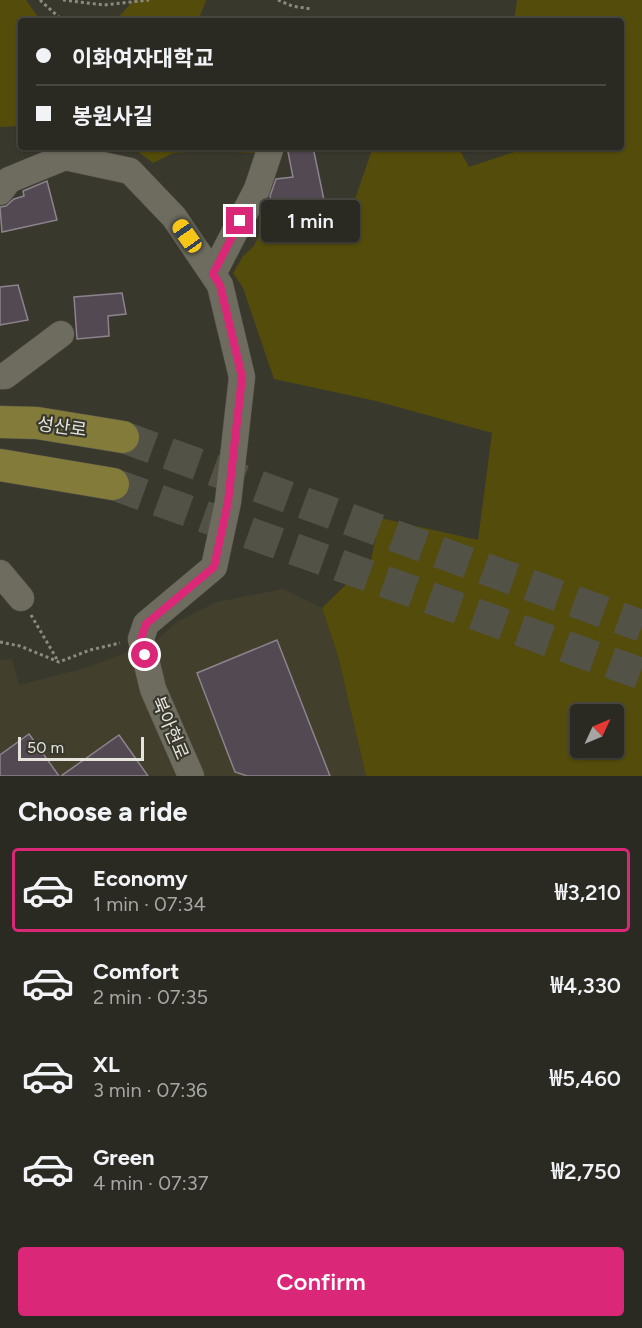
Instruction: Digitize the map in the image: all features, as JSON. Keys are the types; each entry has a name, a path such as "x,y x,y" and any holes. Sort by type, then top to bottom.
{"main road":[{"name":"성산로","path":"0,422 37,423 123,437"},
{"path":"0,465 113,484"}],"street":[{"path":"213,274 257,189 270,150"},
{"name":"북아현로","path":"0,192 9,180 64,157 130,171 174,218 220,285 242,377 228,502 214,567 146,624 141,639 153,689 191,776"},
{"path":"0,376 5,376 61,334"},
{"path":"0,573 21,598"}],"path":[{"path":"40,0 60,18"},
{"path":"63,0 104,5 149,0"},
{"path":"279,0 292,6 311,9"},
{"path":"38,627 59,662"},
{"path":"0,642 20,646 59,662 90,650 112,645"}],"shaded area":[{"path":"0,0 26,0 39,18 18,18 18,126 0,127"},
{"path":"134,0 206,0 199,18 118,18"},
{"path":"517,0 642,0 642,776 366,776 338,656 322,608 371,560 380,518 478,540 492,433 376,401 274,379 243,288 233,273 243,256 254,246 271,210 281,231 346,225 372,150 460,150 469,167 520,150 624,150 624,18 514,18"},
{"path":"136,150 258,150 255,153 205,151 173,153 153,163"},
{"path":"283,589 322,608 338,656 366,776 0,776 0,660 12,659 19,685 85,668 153,643 177,622 217,602"}],"building":[{"path":"288,150 314,150 324,200 272,204 270,196 276,179 293,177"},
{"path":"47,181 57,220 2,232 0,207 24,196 23,191"},
{"path":"18,285 28,320 0,325 0,287"},
{"path":"122,293 126,314 108,316 109,336 77,339 74,297"},
{"path":"277,640 330,776 247,776 235,772 197,673"},
{"path":"29,734 59,776 0,776 0,755"},
{"path":"119,735 148,776 61,776"}],"tunnel":[{"path":"123,437 642,626"},
{"path":"113,484 642,674"}],"route":[{"path":"145,655 141,639 146,624 214,567 228,502 242,377 220,285 213,274 240,221"}]}
